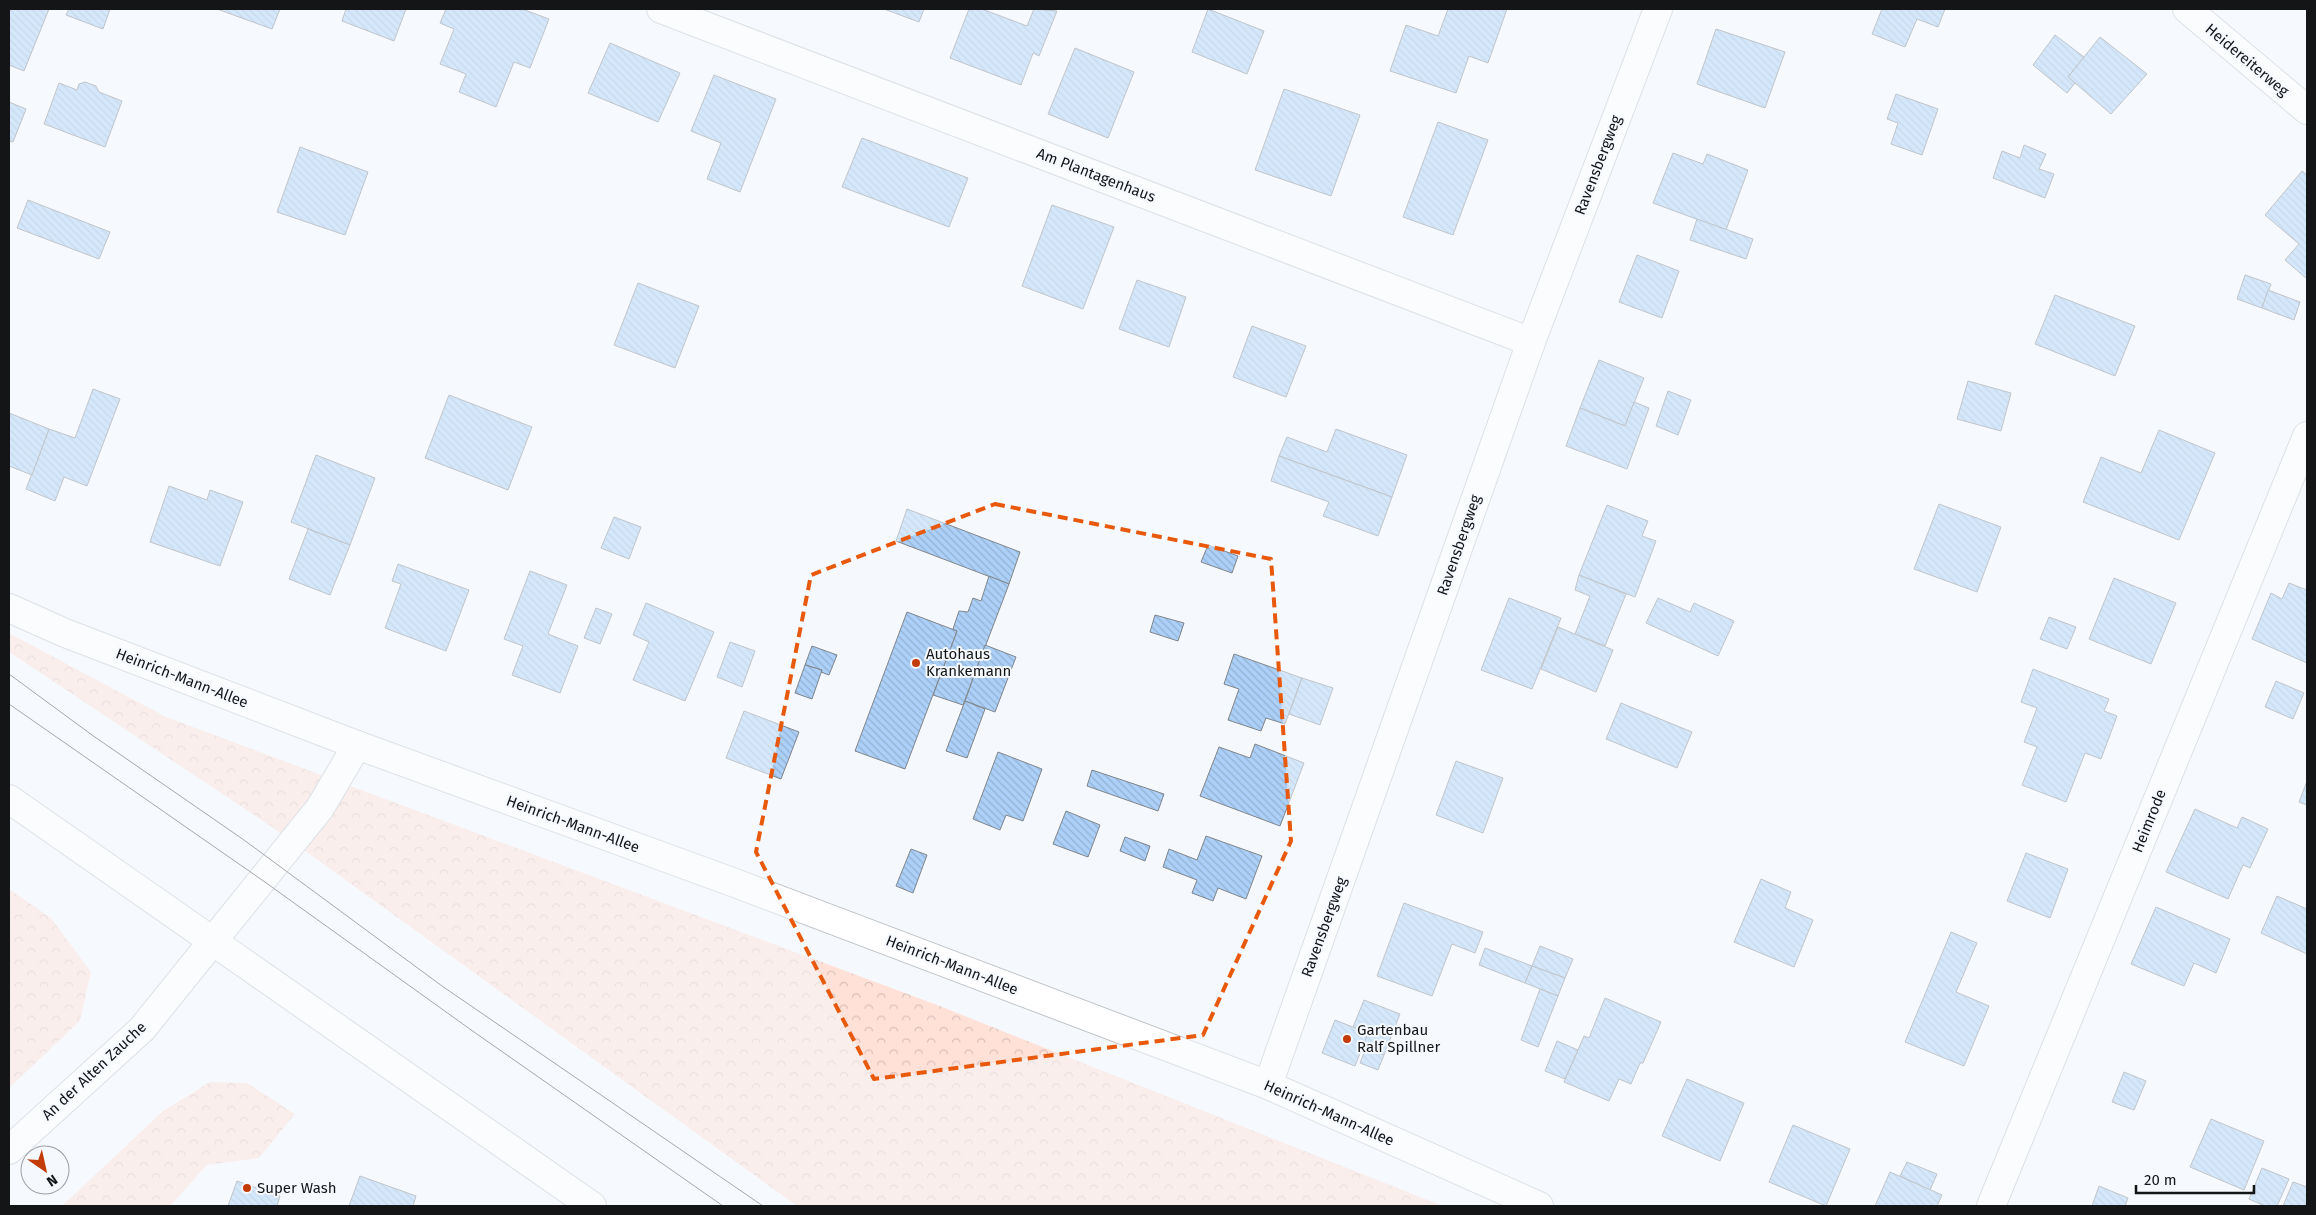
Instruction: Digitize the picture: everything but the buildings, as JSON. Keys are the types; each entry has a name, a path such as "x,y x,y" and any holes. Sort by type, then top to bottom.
{"street":[{"name":"Am Plantagenhaus","path":"661,9 1531,342"},
{"name":"Ravensbergweg","path":"1268,1085 1531,342 1658,9"},
{"name":"Heidereiterweg","path":"2187,9 2307,110"},
{"name":"Heimrode","path":"1991,1206 2307,436"},
{"name":"Heinrich-Mann-Allee","path":"9,608 65,633 357,745 735,883 1268,1085 1539,1206"},
{"path":"212,942 320,808 357,745"},
{"path":"9,799 592,1206"},
{"name":"An der Alten Zauche","path":"9,1150 142,1029 212,942"}],"highlighted area":[{"path":"995,504 1271,559 1291,841 1203,1035 874,1079 756,852 811,575"}],"green space":[{"path":"9,633 166,717 937,1005 1443,1206 797,1206 272,827 9,652"},
{"path":"9,889 51,918 91,972 80,1021 9,1088"},
{"path":"210,1082 247,1083 295,1114 259,1158 207,1165 170,1206 62,1206 163,1111"}],"tram line":[{"path":"9,674 92,735 244,840 442,986 763,1206"},
{"path":"9,704 262,880 474,1032 723,1206"}],"place":[{"name":"Autohaus Krankemann","path":"916,663"},
{"name":"Gartenbau Ralf Spillner","path":"1347,1039"},
{"name":"Super Wash","path":"247,1188"}]}
